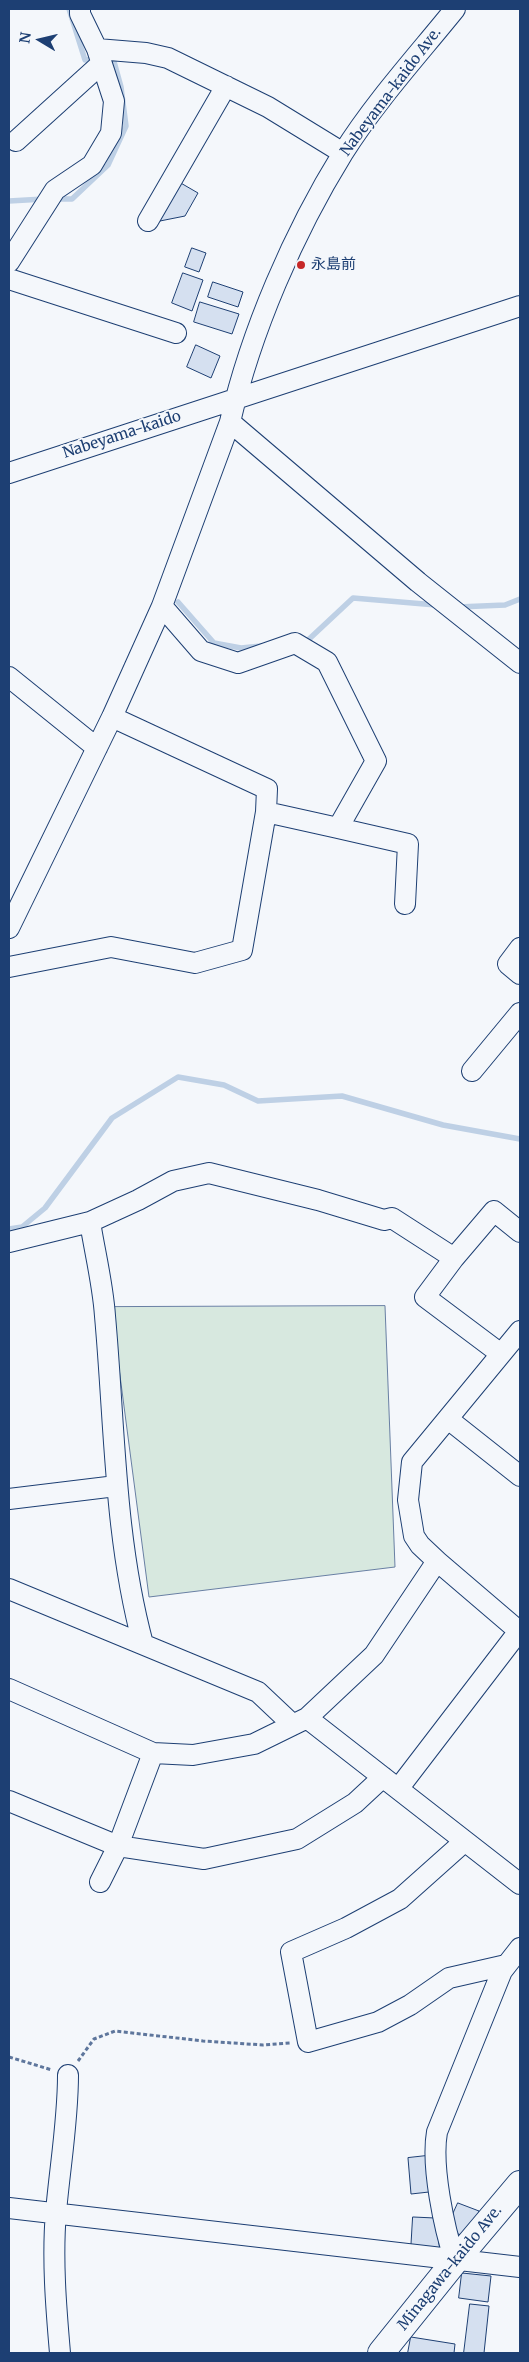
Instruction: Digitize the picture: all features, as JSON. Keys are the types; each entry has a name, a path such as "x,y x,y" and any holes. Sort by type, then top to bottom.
{"main road":[{"name":"Minagawa-kaido Ave.","path":"381,2353 454,2261 520,2184"}],"street":[{"path":"9,262 55,190 92,165 111,133 114,101 99,56 80,14 80,9"},
{"name":"Nabeyama-kaido Ave.","path":"9,928 112,717 162,606 230,422 235,397 266,310 288,256 344,153 367,119 455,9"},
{"path":"16,140 99,56 146,53 168,58 226,86 268,108 344,153"},
{"path":"148,221 226,86"},
{"path":"9,279 176,333"},
{"name":"Nabeyama-kaido","path":"9,473 235,397 520,306"},
{"path":"230,422 418,582 520,663"},
{"path":"162,606 201,651 238,663 295,643 327,662 376,761 338,828"},
{"path":"9,677 96,748"},
{"path":"9,967 110,948 195,963 242,950 266,812 267,789 112,717"},
{"path":"266,812 408,844 405,904"},
{"path":"520,948 508,964 520,974"},
{"path":"472,1071 520,1013"},
{"path":"9,1242 90,1222 138,1200 173,1181 209,1172 318,1200 384,1220 392,1218 454,1258"},
{"path":"501,1354 425,1297 454,1258 494,1211 520,1232"},
{"path":"90,1222 105,1314 116,1486 132,1602 143,1644"},
{"path":"9,1801 118,1846 204,1859 297,1839 391,1783 520,1632 437,1562 420,1545 414,1536 408,1500 412,1462 520,1331"},
{"path":"448,1419 520,1476"},
{"path":"9,1500 116,1486"},
{"path":"9,1689 153,1753 193,1755 254,1744 300,1721 374,1655 437,1562"},
{"path":"9,1589 258,1692 391,1783 520,1884"},
{"path":"100,1882 118,1846 153,1753"},
{"path":"465,1841 400,1899 346,1928 291,1952 308,2042 378,2022 410,2005 449,1978 516,1955"},
{"path":"454,2261 441,2196 434,2147 437,2132 502,1971 516,1955"},
{"path":"60,2353 56,2302 56,2214 68,2104 68,2075"},
{"path":"9,2208 454,2261 520,2267"}],"path":[{"path":"9,2057 68,2075 94,2039 115,2031 263,2045 308,2042"}],"shaded area":[{"path":"385,1306 395,1567 149,1597 111,1307"}],"building":[{"path":"179,182 198,193 185,216 155,222"},
{"path":"192,248 206,253 199,272 185,267"},
{"path":"183,273 203,280 192,311 172,303"},
{"path":"213,282 243,292 238,307 208,297"},
{"path":"200,302 239,314 232,334 194,322"},
{"path":"196,345 220,356 211,378 187,367"},
{"path":"426,2156 429,2192 411,2194 408,2158"},
{"path":"458,2203 479,2211 469,2238 453,2232 451,2218"},
{"path":"413,2217 435,2218 440,2250 411,2251"},
{"path":"462,2273 491,2276 488,2302 459,2298"},
{"path":"470,2304 489,2306 484,2353 464,2353"},
{"path":"411,2337 455,2344 454,2353 408,2353"}],"waterway":[{"path":"69,9 85,60 96,59"},
{"path":"56,199 72,199 108,165 126,126 121,87 113,58 110,58"},
{"path":"9,201 44,199"},
{"path":"303,641 307,641 353,598 436,605"},
{"path":"458,607 505,605 520,599"},
{"path":"178,602 214,643 241,648 261,646"},
{"path":"9,1229 22,1227 45,1208 112,1118 178,1077 224,1085 258,1101 342,1096 443,1125 520,1139"}],"place":[{"name":"永島前","path":"301,265"}]}
